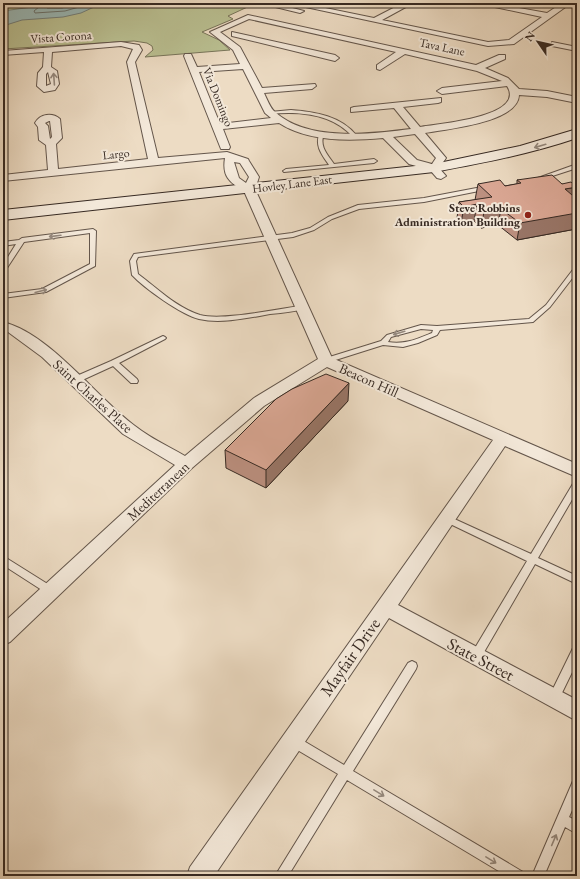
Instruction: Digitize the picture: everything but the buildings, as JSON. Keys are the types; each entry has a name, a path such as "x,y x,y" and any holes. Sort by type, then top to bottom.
{"main road":[{"name":"Hovley Lane East","path":"438,172 546,144 577,133"},
{"name":"Hovley Lane East","path":"3,224 250,193 438,172 499,168 577,145"},
{"name":"Hovley Lane East","path":"3,215 250,193"}],"street":[{"path":"263,3 291,6 375,21 478,43 497,44 517,40 567,3"},
{"path":"375,21 409,3"},
{"path":"480,3 549,16"},
{"path":"266,21 291,6 353,27 392,31"},
{"name":"Tava Lane","path":"245,66 232,43 214,32 248,17 492,72 509,83 516,92"},
{"path":"336,36 353,27"},
{"path":"235,34 335,58"},
{"path":"298,49 324,34"},
{"path":"380,67 426,42"},
{"name":"Vista Corona","path":"3,53 121,44 136,47 138,50 131,62 146,117 154,162"},
{"path":"555,44 577,48"},
{"path":"47,68 48,49"},
{"name":"Via Domingo","path":"188,56 225,147"},
{"path":"476,68 502,58"},
{"path":"194,70 245,66 270,113 278,120 304,130 322,134 386,136 420,132 493,116 510,106 516,92 548,94 577,100"},
{"path":"442,91 509,83"},
{"path":"258,91 312,86"},
{"path":"354,110 438,100"},
{"path":"396,105 441,158 438,172 414,162 407,146"},
{"path":"217,127 278,120"},
{"path":"386,136 407,146 431,145"},
{"path":"52,143 53,171"},
{"name":"Largo","path":"3,178 53,171 227,155 231,158 244,161 254,177 250,193"},
{"path":"231,158 228,163 234,180 250,193"},
{"name":"Beacon Hill","path":"250,193 326,361 577,471"},
{"name":"Saint Charles Place","path":"3,326 13,329 47,354 129,430 186,464"},
{"name":"Mediterranean","path":"3,636 186,464 259,402 326,361"},
{"name":"Mayfair Drive","path":"201,875 292,741 502,439"},
{"name":"State Street","path":"385,607 577,711"}],"lane":[{"path":"270,113 284,111 304,113 342,124 355,136"},
{"path":"322,134 319,139 320,147 333,166"},
{"path":"286,171 374,161"},
{"path":"533,181 577,166"},
{"path":"301,308 223,317 200,318 177,306 135,275 133,261 136,255 293,235 312,229 330,218 358,207 424,200 495,188"},
{"path":"3,244 20,242 22,240 93,231 93,265 44,291 3,296"},
{"path":"3,270 20,242"},
{"path":"326,361 383,343 389,336 421,327 437,328 531,321 548,306 577,268"},
{"path":"383,343 395,347 412,343 435,334 437,328"},
{"path":"75,380 114,363 163,338"},
{"path":"114,363 134,380"},
{"path":"476,656 577,484"},
{"path":"447,519 577,580"},
{"path":"3,560 51,590"},
{"path":"554,698 577,651"},
{"path":"281,876 412,666"},
{"path":"292,741 519,876"},
{"path":"538,876 577,786"},
{"path":"562,819 577,828"}],"green space":[{"path":"3,3 256,3 228,16 233,19 202,32 219,40 230,50 145,57 153,50 152,46 147,43 134,41 3,49"}],"water":[{"path":"39,3 110,3 94,7 81,13 63,17 22,20 3,26 3,11 32,7"}],"place":[{"name":"Steve Robbins Administration Building","path":"528,215"}]}
